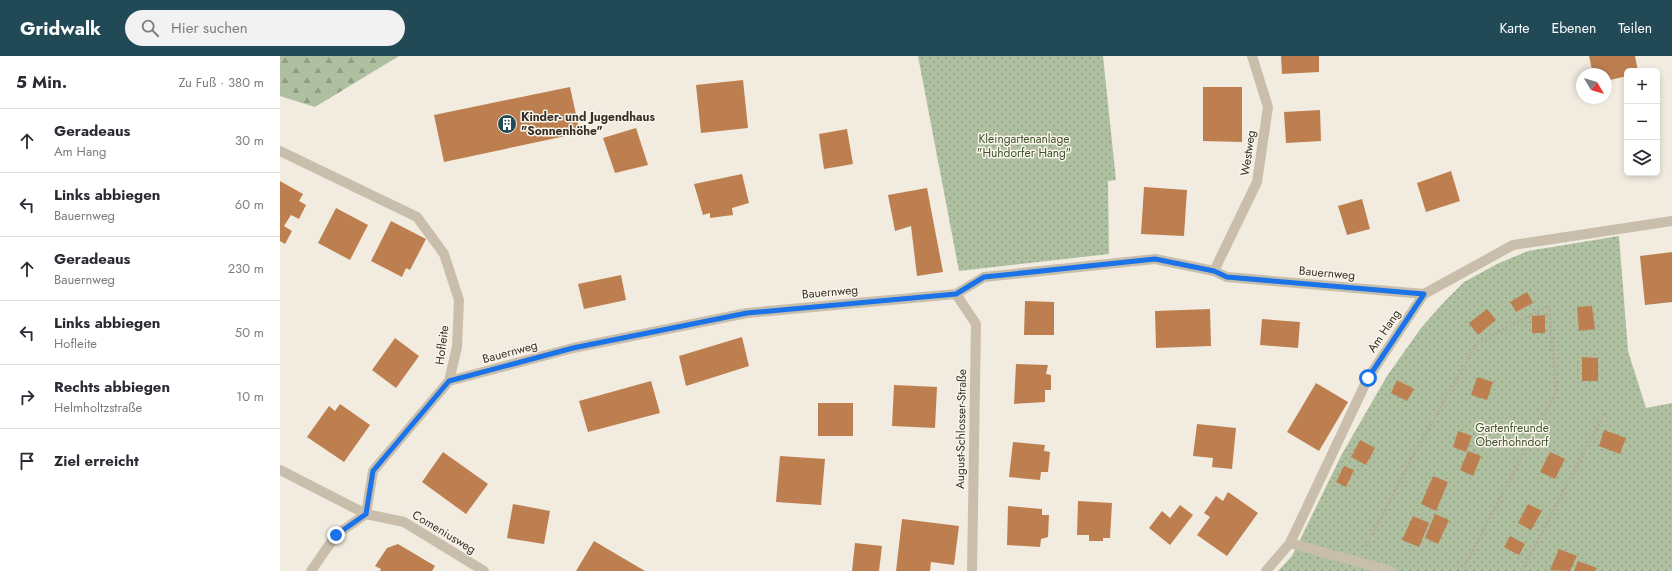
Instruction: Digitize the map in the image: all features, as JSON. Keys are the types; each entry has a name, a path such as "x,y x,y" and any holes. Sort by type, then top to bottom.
{"street":[{"name":"Westweg","path":"1214,271 1257,182 1268,107 1252,56"},
{"name":"Hofleite","path":"280,151 417,217 444,254 459,300 457,347 449,381 373,471 366,514"},
{"name":"Am Hang","path":"1266,571 1290,542 1368,378 1424,294 1512,245 1672,221"},
{"name":"Bauernweg","path":"449,381 573,348 747,313 956,294 984,277 1155,259 1214,271 1227,277 1424,294"},
{"name":"August-Schlosser-Straße","path":"956,294 976,324 972,571"},
{"path":"280,470 366,514 336,535 311,571"},
{"name":"Comeniusweg","path":"366,514 404,522 484,571"},
{"path":"1290,542 1391,571"}],"path":[{"path":"1358,562 1418,447 1477,343 1548,306 1556,392 1462,571"},
{"path":"1522,571 1605,412"}],"green space":[{"path":"280,56 399,56 315,107 280,96"},
{"name":"Kleingartenanlage \"Huhdorfer Hang\"","path":"918,56 1103,56 1116,180 1108,181 1109,254 959,271"},
{"name":"Gartenfreunde Oberhohndorf","path":"1619,236 1628,351 1646,408 1672,403 1672,571 1278,571 1292,556 1342,454 1387,376 1421,328 1464,282 1497,264 1528,251"}],"building":[{"path":"1281,56 1319,56 1319,72 1282,74"},
{"path":"1589,56 1635,56 1637,68 1624,68 1624,77 1612,80 1612,68 1592,68"},
{"path":"743,80 748,128 701,133 696,85"},
{"name":"Kinder- und Jugendhaus \"Sonnenhöhe\"","path":"570,87 580,133 444,162 434,115"},
{"path":"1203,87 1242,87 1242,142 1203,141"},
{"path":"1320,110 1321,141 1286,143 1284,112"},
{"path":"636,128 648,165 615,173 603,138"},
{"path":"847,129 853,164 824,169 819,134"},
{"path":"1451,171 1460,201 1426,212 1417,183"},
{"path":"742,174 749,203 732,208 733,215 710,218 710,213 703,215 694,184"},
{"path":"280,181 303,194 299,201 306,205 299,219 291,215 284,226 292,231 285,244 280,241"},
{"path":"1144,187 1187,190 1184,236 1141,234"},
{"path":"927,188 943,272 917,276 911,226 895,231 888,195"},
{"path":"1362,199 1370,229 1347,235 1338,206"},
{"path":"336,208 368,225 350,260 318,243"},
{"path":"391,221 426,239 410,270 406,268 402,277 371,261"},
{"path":"1672,252 1672,302 1645,305 1640,256"},
{"path":"621,275 626,300 584,309 578,284"},
{"path":"1527,292 1533,303 1516,312 1510,302"},
{"path":"1025,301 1054,302 1054,335 1024,335"},
{"path":"1592,306 1595,329 1579,331 1577,307"},
{"path":"1210,309 1211,346 1156,348 1155,311"},
{"path":"1487,309 1496,320 1478,335 1469,323"},
{"path":"1545,315 1545,333 1532,333 1532,316"},
{"path":"1262,319 1300,322 1298,348 1260,345"},
{"path":"742,337 749,366 686,386 679,356"},
{"path":"395,338 419,356 396,388 372,370"},
{"path":"1582,357 1598,358 1598,381 1582,381"},
{"path":"1016,364 1048,365 1046,374 1051,375 1051,390 1045,390 1045,402 1014,404"},
{"path":"1477,377 1493,382 1487,400 1471,395"},
{"path":"1397,380 1414,389 1407,401 1391,393"},
{"path":"651,381 660,413 588,432 579,401"},
{"path":"1316,383 1348,402 1319,451 1287,432"},
{"path":"894,385 937,387 935,428 892,426"},
{"path":"818,403 853,403 853,436 818,436"},
{"path":"340,404 370,425 344,462 307,437 329,406 335,411"},
{"path":"1197,424 1236,428 1232,469 1212,467 1213,458 1193,456"},
{"path":"1604,430 1626,438 1620,454 1599,446"},
{"path":"1458,431 1472,436 1466,452 1453,447"},
{"path":"1360,440 1375,448 1366,465 1351,457"},
{"path":"1013,442 1045,445 1044,451 1050,452 1048,472 1041,472 1040,480 1009,477"},
{"path":"1468,451 1481,456 1473,476 1460,470"},
{"path":"443,452 488,484 466,514 422,482"},
{"path":"1550,452 1565,459 1555,479 1540,472"},
{"path":"780,456 825,459 821,505 776,502"},
{"path":"1344,466 1354,470 1346,487 1336,482"},
{"path":"1433,476 1448,482 1436,511 1421,504"},
{"path":"1228,492 1258,513 1227,556 1197,535 1210,517 1204,513 1216,496 1223,501"},
{"path":"1078,501 1112,503 1110,538 1103,538 1103,541 1089,541 1089,535 1077,535"},
{"path":"513,504 550,511 544,544 507,538"},
{"path":"1528,504 1542,511 1531,530 1518,523"},
{"path":"1180,505 1193,515 1170,545 1149,528 1162,511 1170,518"},
{"path":"1008,506 1042,509 1042,515 1049,515 1048,537 1041,539 1040,547 1007,545"},
{"path":"1435,514 1449,520 1438,544 1425,538"},
{"path":"1413,516 1429,523 1419,547 1402,540"},
{"path":"902,519 959,526 954,565 931,562 930,571 896,571"},
{"path":"1510,536 1525,544 1519,555 1504,547"},
{"path":"594,541 645,571 576,571"},
{"path":"855,543 882,546 879,571 852,571"},
{"path":"398,544 435,566 432,571 380,571 381,569 375,566 387,548"},
{"path":"1559,549 1577,556 1570,571 1550,570"},
{"path":"1578,561 1597,568 1595,571 1574,571"}],"place":[{"name":"Kinder- und Jugendhaus \"Sonnenhöhe\"","path":"507,124"}],"route":[{"path":"336,535 366,514 373,471 449,381 573,348 747,313 956,294 984,277 1155,259 1214,271 1227,277 1424,294 1368,378"}]}
